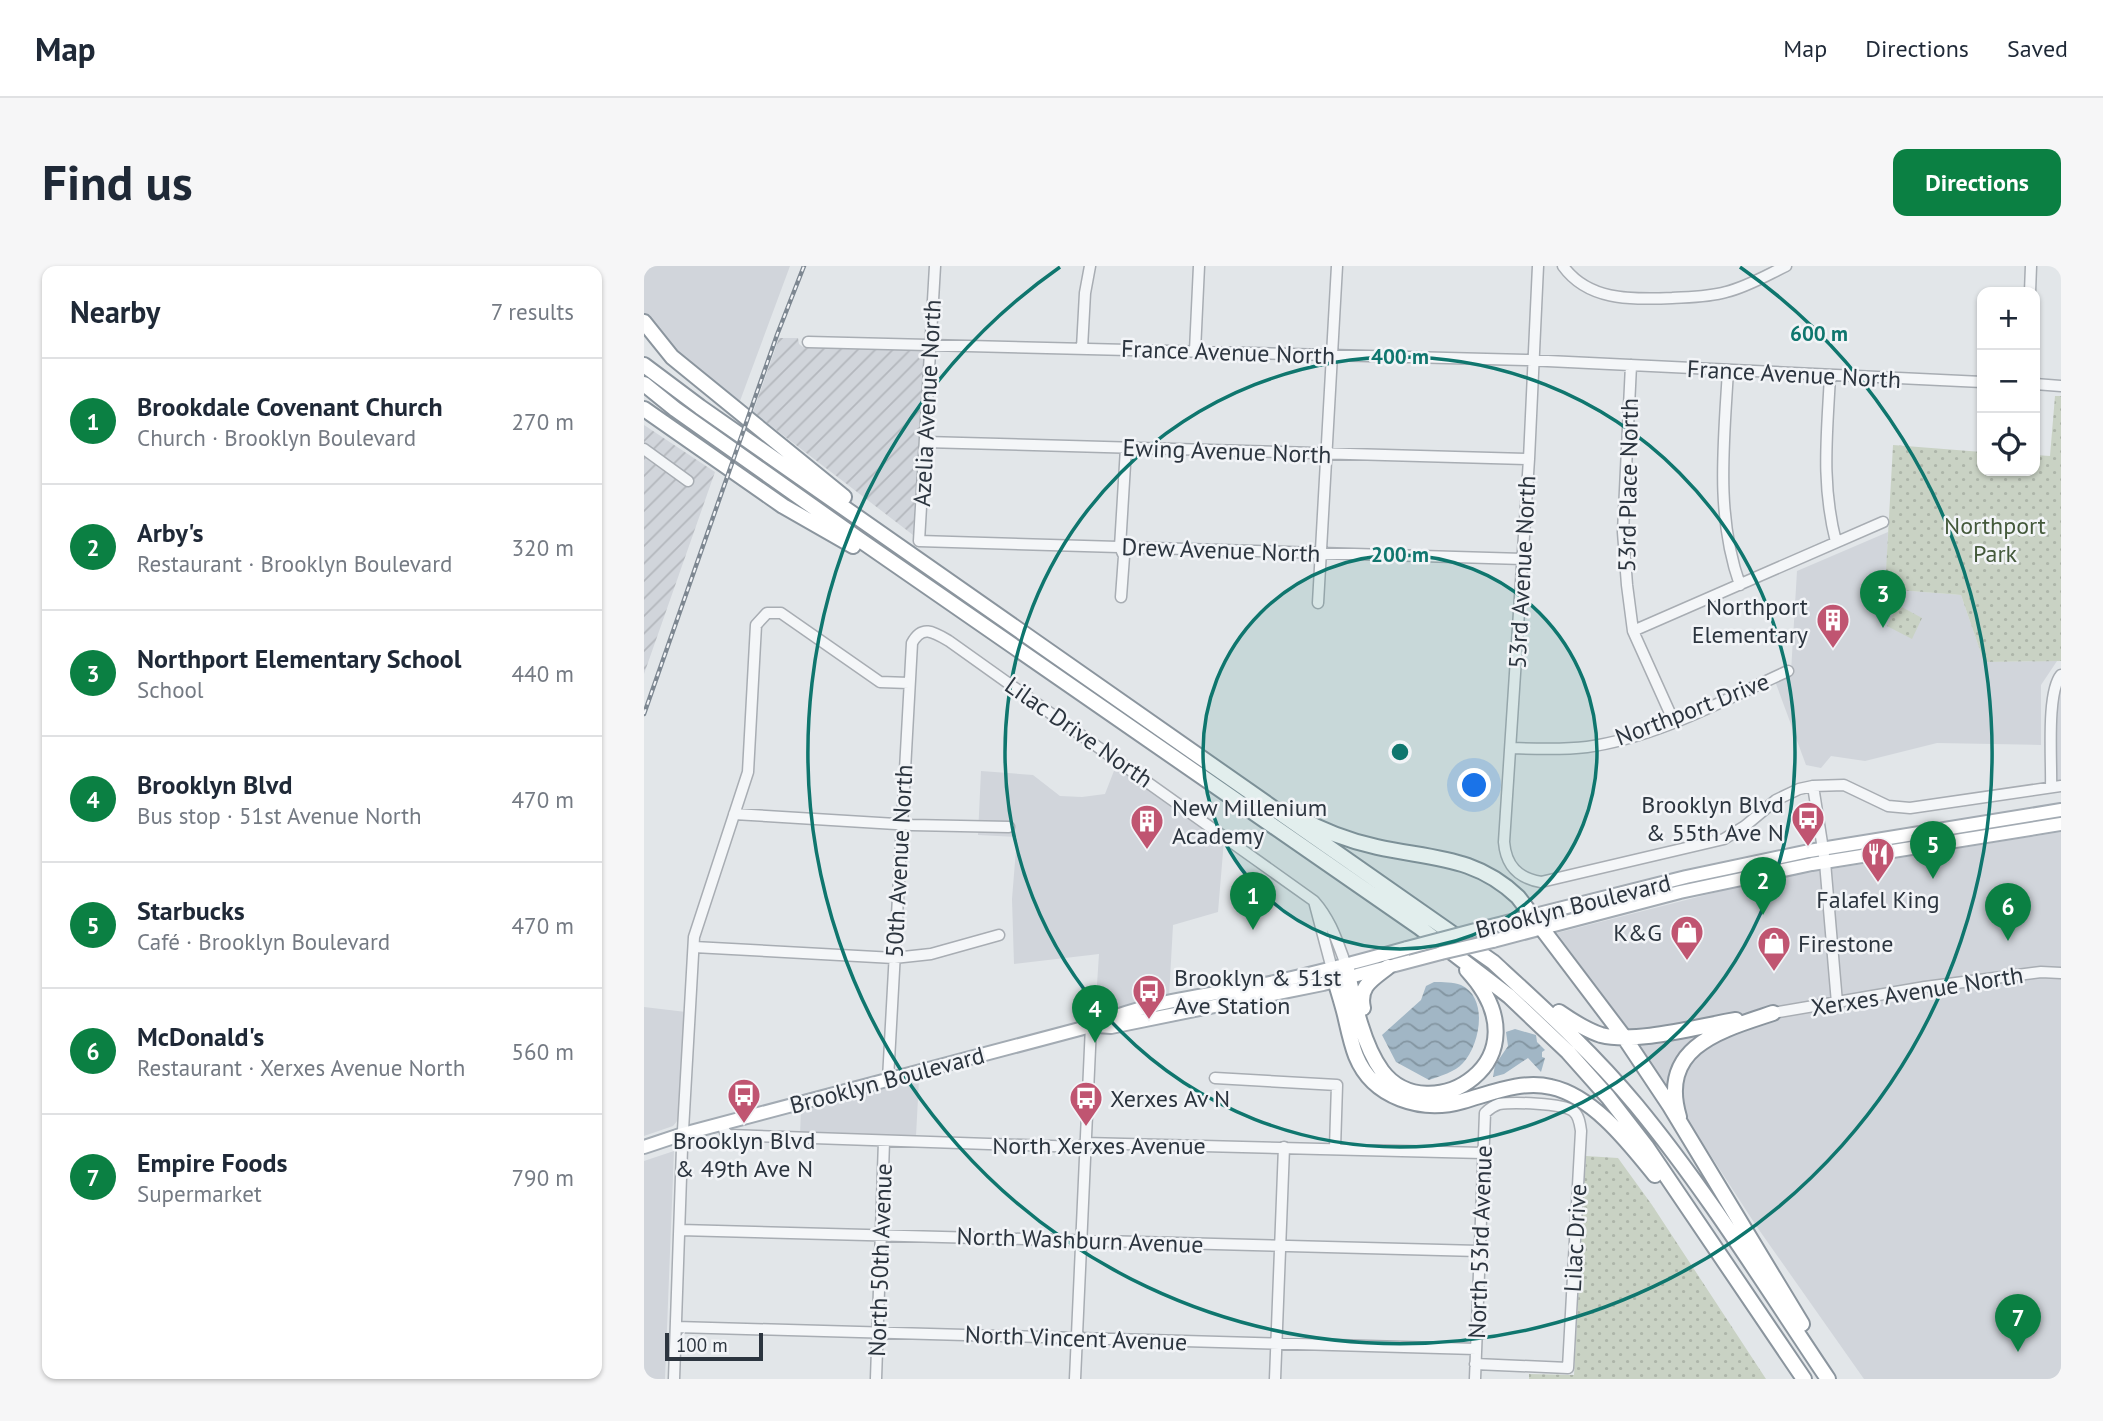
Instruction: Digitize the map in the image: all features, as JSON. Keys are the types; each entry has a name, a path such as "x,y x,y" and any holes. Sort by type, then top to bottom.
{"highway":[{"path":"644,322 672,356 863,512 880,532"},
{"path":"644,365 700,407 1493,962 1573,1022 1603,1035 1624,1037 1735,1020"},
{"path":"644,384 686,417 939,596 1489,978 1568,1052 1632,1127 1804,1379"},
{"path":"644,409 783,506 939,596"},
{"path":"1241,785 1306,821 1353,841 1473,866 1504,885 1533,915 1624,1037 1684,1129 1836,1379"},
{"path":"1340,973 1375,1060 1388,1077 1414,1091 1440,1092 1456,1088 1475,1077 1494,1049 1496,1023 1484,991 1463,966 1419,927"},
{"path":"1493,962 1586,1049 1655,1129 1689,1174 1828,1379"},
{"path":"1375,1060 1361,993 1368,982 1388,967"},
{"path":"1340,973 1356,1057 1367,1074 1384,1090 1411,1103 1437,1106 1522,1085 1549,1086 1563,1091 1592,1109 1622,1135 1714,1246"},
{"path":"1684,1129 1677,1109 1677,1084 1681,1068 1692,1051 1714,1033 1773,1013"}],"main road":[{"name":"Brooklyn Boulevard","path":"1340,973 1407,948 1686,877 1823,855 2061,810"},
{"name":"Brooklyn Boulevard","path":"644,1147 683,1134 1091,1026 1111,1017 1168,1001 1388,967 1823,855 2061,824"}],"street":[{"name":"Azelia Avenue North","path":"919,541 935,266"},
{"path":"1082,348 1085,293 1090,266"},
{"path":"1195,351 1199,266"},
{"path":"1318,603 1337,266"},
{"name":"53rd Avenue North","path":"1538,266 1535,360 1504,842 1506,858 1517,873 1541,882 1705,845 1734,834 1786,794 1813,786"},
{"path":"1563,266 1577,281 1590,289 1630,299 1712,295 1741,287 1786,266"},
{"path":"2030,287 2031,266"},
{"name":"France Avenue North","path":"808,342 1535,360 1977,382"},
{"name":"53rd Place North","path":"1631,365 1623,532 1633,631 1674,722"},
{"path":"1728,370 1723,494 1728,544 1740,584"},
{"path":"1830,376 1825,475 1826,496 1836,542"},
{"path":"2040,384 2061,386"},
{"name":"Ewing Avenue North","path":"925,442 1529,459"},
{"path":"1121,597 1124,556 1120,547 1126,448"},
{"path":"644,449 688,481"},
{"path":"1633,631 1883,522"},
{"name":"Drew Avenue North","path":"919,541 1522,559"},
{"path":"674,1379 694,937 748,772 754,633 761,618 767,614 774,612 787,616 880,682 909,683"},
{"name":"Lilac Drive North","path":"912,643 916,635 930,630 950,641 1314,901 1340,973"},
{"name":"50th Avenue North","path":"888,1079 912,643"},
{"name":"Northport Drive","path":"1512,748 1558,749 1617,741 1674,722 1788,671"},
{"path":"1838,1003 1813,786 1843,785 1888,806 1910,808 2056,786 2052,697 2053,689 2061,675"},
{"path":"734,814 1009,827"},
{"path":"694,947 894,958 931,954 999,936"},
{"name":"Xerxes Avenue North","path":"1735,1020 1985,979 2041,972 2061,973"},
{"path":"1075,1379 1091,1026"},
{"path":"1214,1079 1337,1085 1335,1149"},
{"name":"North 53rd Avenue","path":"1475,1379 1485,1113 1491,1107 1502,1104 1559,1106 1574,1111"},
{"name":"Lilac Drive","path":"1475,1364 1568,1368 1581,1131 1580,1121 1574,1111"},
{"name":"North Xerxes Avenue","path":"722,1124 729,1135 884,1141 1483,1153"},
{"name":"North 50th Avenue","path":"876,1379 884,1141"},
{"path":"1275,1379 1284,1147"},
{"name":"North Washburn Avenue","path":"680,1230 1479,1251"},
{"name":"North Vincent Avenue","path":"676,1327 1476,1349"}],"shaded area":[{"path":"644,266 790,266 737,409 683,361 644,313"},
{"path":"779,338 798,338 803,347 918,348 922,351 924,354 913,535 753,412"},
{"path":"644,425 715,472 644,674"},
{"path":"1888,532 1886,589 1961,595 1984,662 2057,661 2041,685 2041,745 1937,743 1865,761 1831,756 1821,768 1806,765 1775,681 1791,672 1797,571"},
{"path":"2061,685 2061,782 2055,778 2058,693"},
{"path":"1117,763 1224,840 1218,912 1173,925 1169,997 1095,1015 1099,954 1014,964 1012,899 1017,837 978,835 981,771 1033,775 1060,796 1082,797 1105,794"},
{"path":"2061,832 2061,1379 1864,1379 1757,1227 1641,1048 1557,933 1764,880"},
{"path":"644,1007 686,1012 678,1120 673,1126 644,1136"},
{"path":"919,1079 916,1136 800,1135 801,1110"},
{"path":"674,1151 665,1379 644,1379 644,1161"}],"green space":[{"name":"Northport Park","path":"2055,396 2061,396 2061,661 1984,662 1961,595 1885,589 1893,445 1977,452 1977,476 2040,476 2040,455 2050,456"},
{"path":"1898,605 1922,618 1912,639 1887,626"},
{"path":"1586,1156 1618,1158 1766,1379 1529,1379 1529,1374 1574,1375"}],"water":[{"path":"1434,982 1458,984 1470,991 1476,1000 1479,1022 1474,1045 1463,1063 1452,1071 1429,1080 1396,1062 1382,1035 1421,1000 1426,986"},
{"path":"1515,1029 1536,1035 1537,1042 1545,1050 1542,1052 1542,1057 1545,1058 1541,1072 1528,1058 1504,1074 1493,1077 1495,1065 1508,1046 1506,1032"}],"railway":[{"path":"644,714 777,335 804,266"}],"place":[{"name":"Northport Elementary School","path":"1883,628"},
{"name":"Northport Elementary","path":"1833,650"},
{"name":"Brooklyn Blvd & 55th Ave N","path":"1808,848"},
{"name":"New Millenium Academy","path":"1147,851"},
{"name":"Starbucks","path":"1933,879"},
{"name":"Falafel King","path":"1878,884"},
{"name":"Arby's","path":"1763,915"},
{"name":"Brookdale Covenant Church","path":"1253,930"},
{"name":"McDonald's","path":"2008,941"},
{"name":"K&G","path":"1687,962"},
{"name":"Firestone","path":"1774,973"},
{"name":"Brooklyn & 51st Ave Station","path":"1149,1021"},
{"name":"Brooklyn Blvd","path":"1095,1043"},
{"name":"Brooklyn Blvd & 49th Ave N","path":"744,1125"},
{"name":"Xerxes Av N","path":"1086,1128"},
{"name":"Empire Foods","path":"2018,1352"}]}
